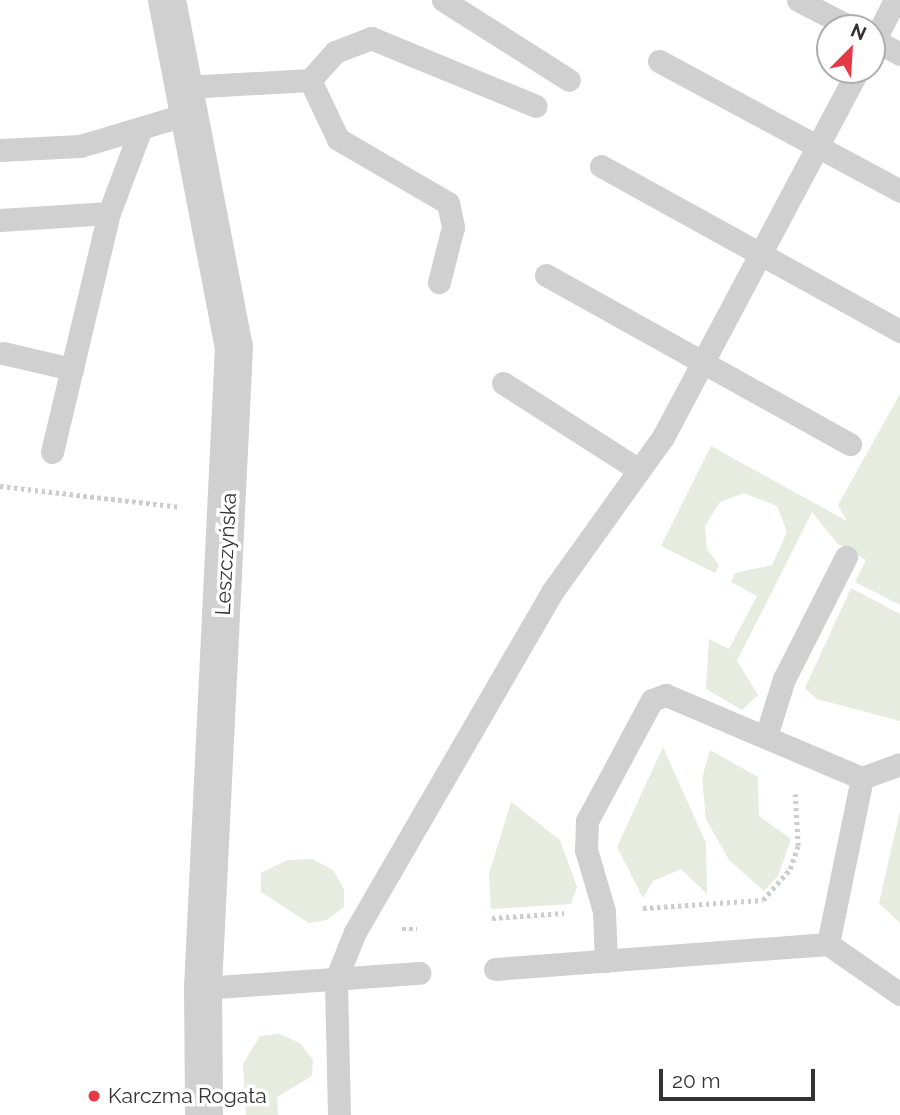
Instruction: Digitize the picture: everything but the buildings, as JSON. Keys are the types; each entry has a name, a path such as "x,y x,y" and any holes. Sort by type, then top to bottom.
{"street":[{"name":"Leszczyńska","path":"167,0 228,290 234,401 203,988 204,1115"}],"lane":[{"path":"443,0 569,80"},
{"path":"798,0 825,14"},
{"path":"886,17 895,0"},
{"path":"0,150 80,146 140,131 188,100 310,80 335,52 372,38 536,106"},
{"path":"659,61 900,191"},
{"path":"310,80 338,139 447,202 453,227 439,282"},
{"path":"339,1115 336,979 355,932 552,592 639,470 705,363 760,252 850,84"},
{"path":"52,453 109,213 140,131"},
{"path":"601,166 900,331"},
{"path":"0,220 109,213"},
{"path":"546,275 850,444"},
{"path":"3,353 72,369"},
{"path":"503,383 639,470"},
{"path":"766,736 784,679 846,557"},
{"path":"606,961 604,911 586,850 587,821 652,700 682,699 862,778 900,764"},
{"path":"828,944 862,778"},
{"path":"495,969 828,944 900,994"},
{"path":"203,988 419,973"}],"path":[{"path":"0,486 193,508"},
{"path":"492,918 763,900 790,869 799,846 796,794 785,788"},
{"path":"637,899 643,908"}],"shaded area":[{"path":"900,394 900,605 855,582 866,560 838,544 812,512 737,661 758,695 742,710 706,689 709,639 729,649 757,596 731,582 735,573 772,565 787,532 777,506 744,493 720,502 705,526 707,549 719,565 715,573 661,546 711,446 847,521 838,505"},
{"path":"851,588 900,614 900,721 817,699 805,688"},
{"path":"663,747 706,843 707,894 681,869 653,881 643,898 617,847"},
{"path":"710,750 758,777 759,816 791,839 778,876 764,891 729,860 706,819 702,778"},
{"path":"511,802 560,840 577,887 571,904 491,909 489,874"},
{"path":"900,811 900,923 879,903"},
{"path":"312,859 333,870 344,889 344,907 327,920 309,923 261,892 261,873 287,860"},
{"path":"279,1034 300,1043 313,1060 312,1076 277,1097 278,1115 246,1115 243,1064 260,1036"}],"place":[{"name":"Karczma Rogata","path":"94,1096"}]}
